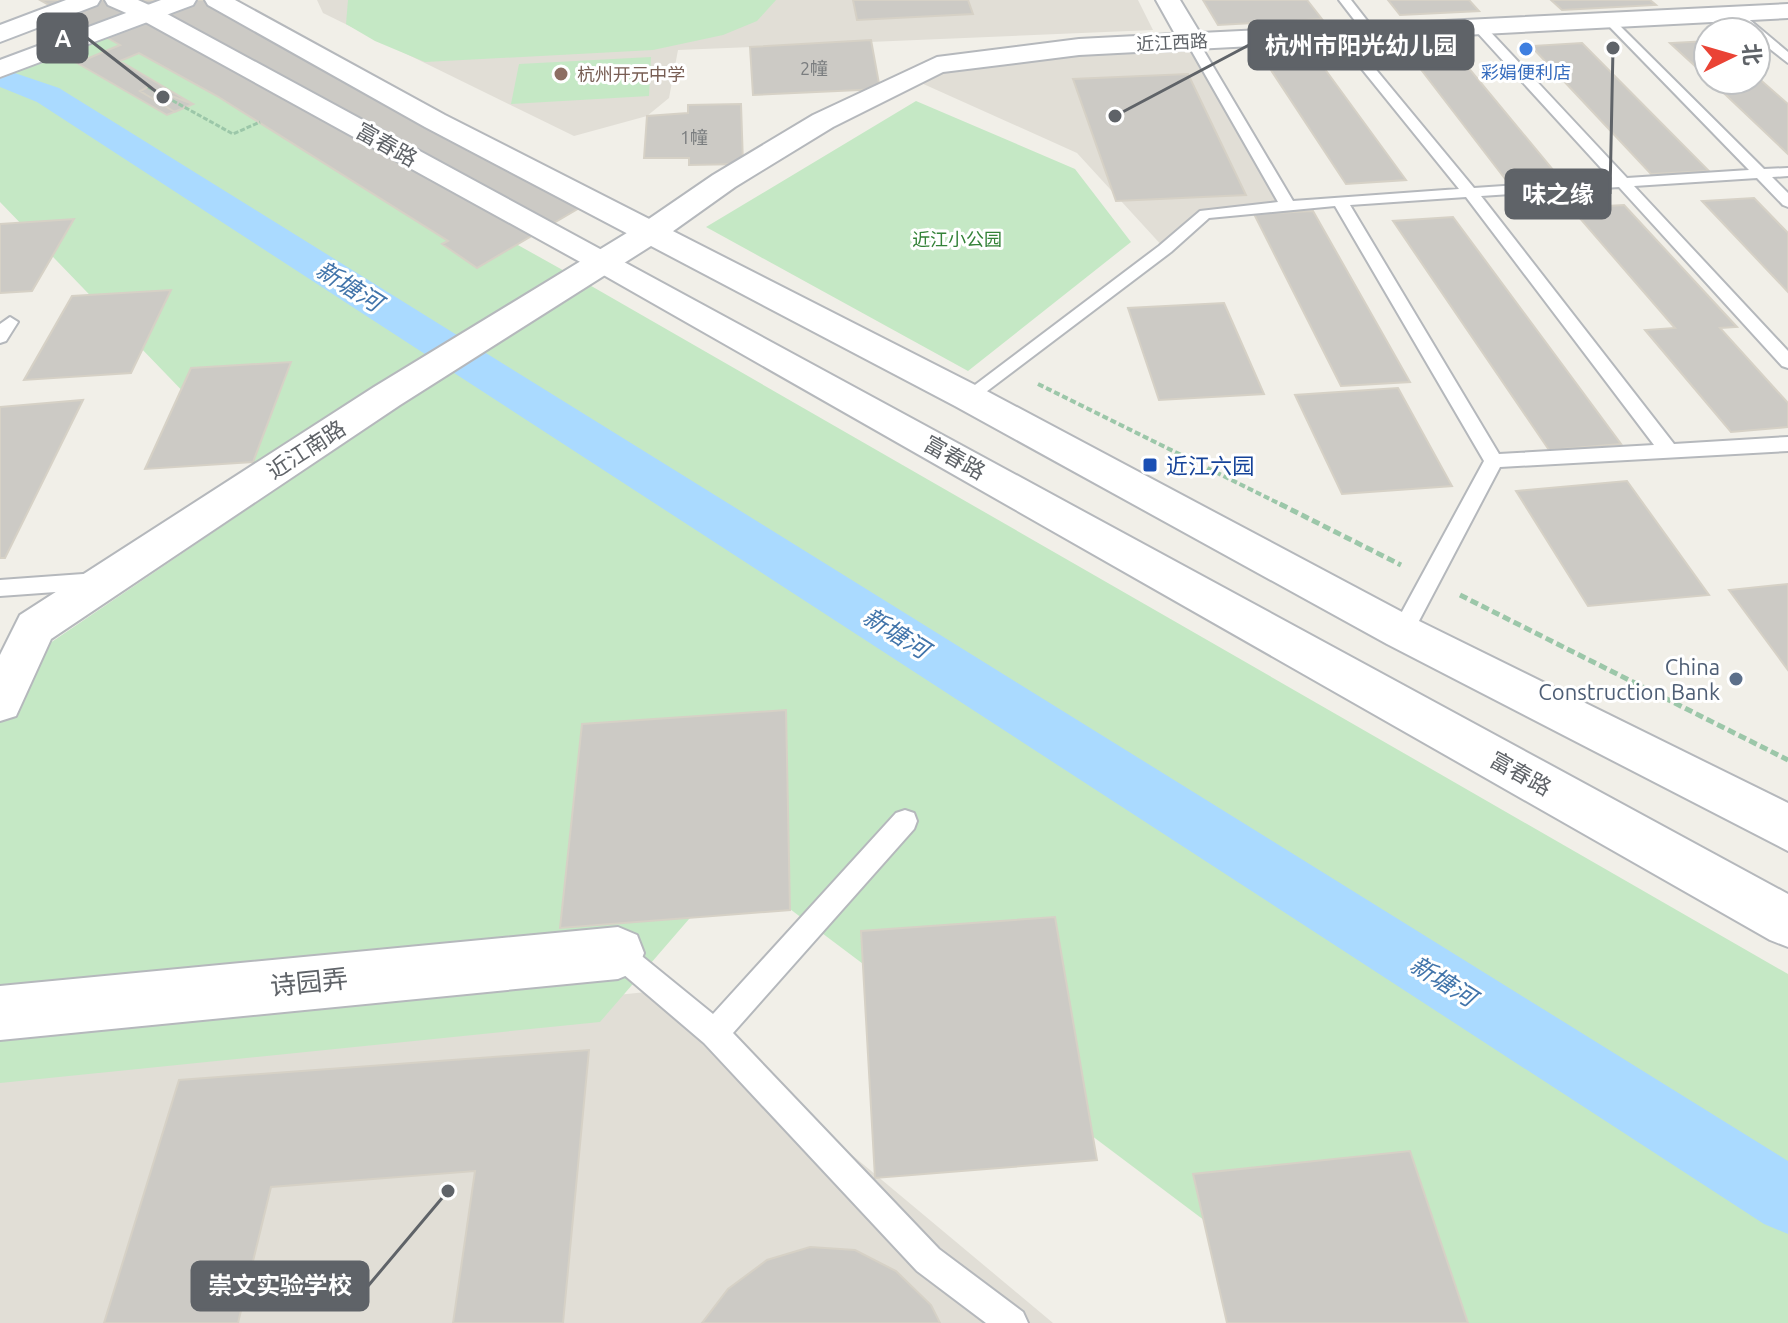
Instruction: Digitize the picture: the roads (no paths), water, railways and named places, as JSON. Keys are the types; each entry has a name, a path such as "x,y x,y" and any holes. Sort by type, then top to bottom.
{"street":[{"path":"0,34 88,0"},
{"path":"0,69 25,60 133,7 184,0"},
{"name":"富春路","path":"217,0 435,121 968,397 1402,632 1788,828"},
{"path":"1168,0 1192,41"},
{"name":"富春路","path":"133,7 604,262 1788,922"},
{"name":"近江西路","path":"651,232 724,181 823,121 937,65 1079,47 1610,20 1676,8 1735,14 1788,11"},
{"name":"近江南路","path":"0,702 35,627 435,367 651,232"},
{"name":"诗园弄","path":"0,1013 618,953"}],"lane":[{"path":"1345,0 1370,32"},
{"path":"1735,14 1788,59"},
{"path":"1610,20 1757,174 1788,202"},
{"path":"1479,27 1788,362"},
{"path":"1340,34 1470,192 1669,451"},
{"path":"1192,41 1288,206"},
{"path":"968,397 1165,249 1205,214 1340,201 1788,172"},
{"path":"1340,201 1494,461"},
{"path":"1494,461 1788,444"},
{"path":"1402,632 1494,461"},
{"path":"0,588 106,581"},
{"path":"714,1033 905,821"},
{"path":"618,953 714,1033 928,1260 1012,1323"}],"waterway":[{"name":"新塘河","path":"0,77 48,95 1788,1200"}],"place":[{"name":"味之缘","path":"1613,48"},
{"name":"彩娟便利店","path":"1526,49"},
{"name":"杭州开元中学","path":"561,74"},
{"name":"A","path":"163,97"},
{"name":"杭州市阳光幼儿园","path":"1115,116"},
{"name":"近江六园","path":"1150,465"},
{"name":"China Construction Bank","path":"1736,679"},
{"name":"崇文实验学校","path":"448,1191"}],"park label":[{"name":"近江小公园","path":"957,239"}]}
